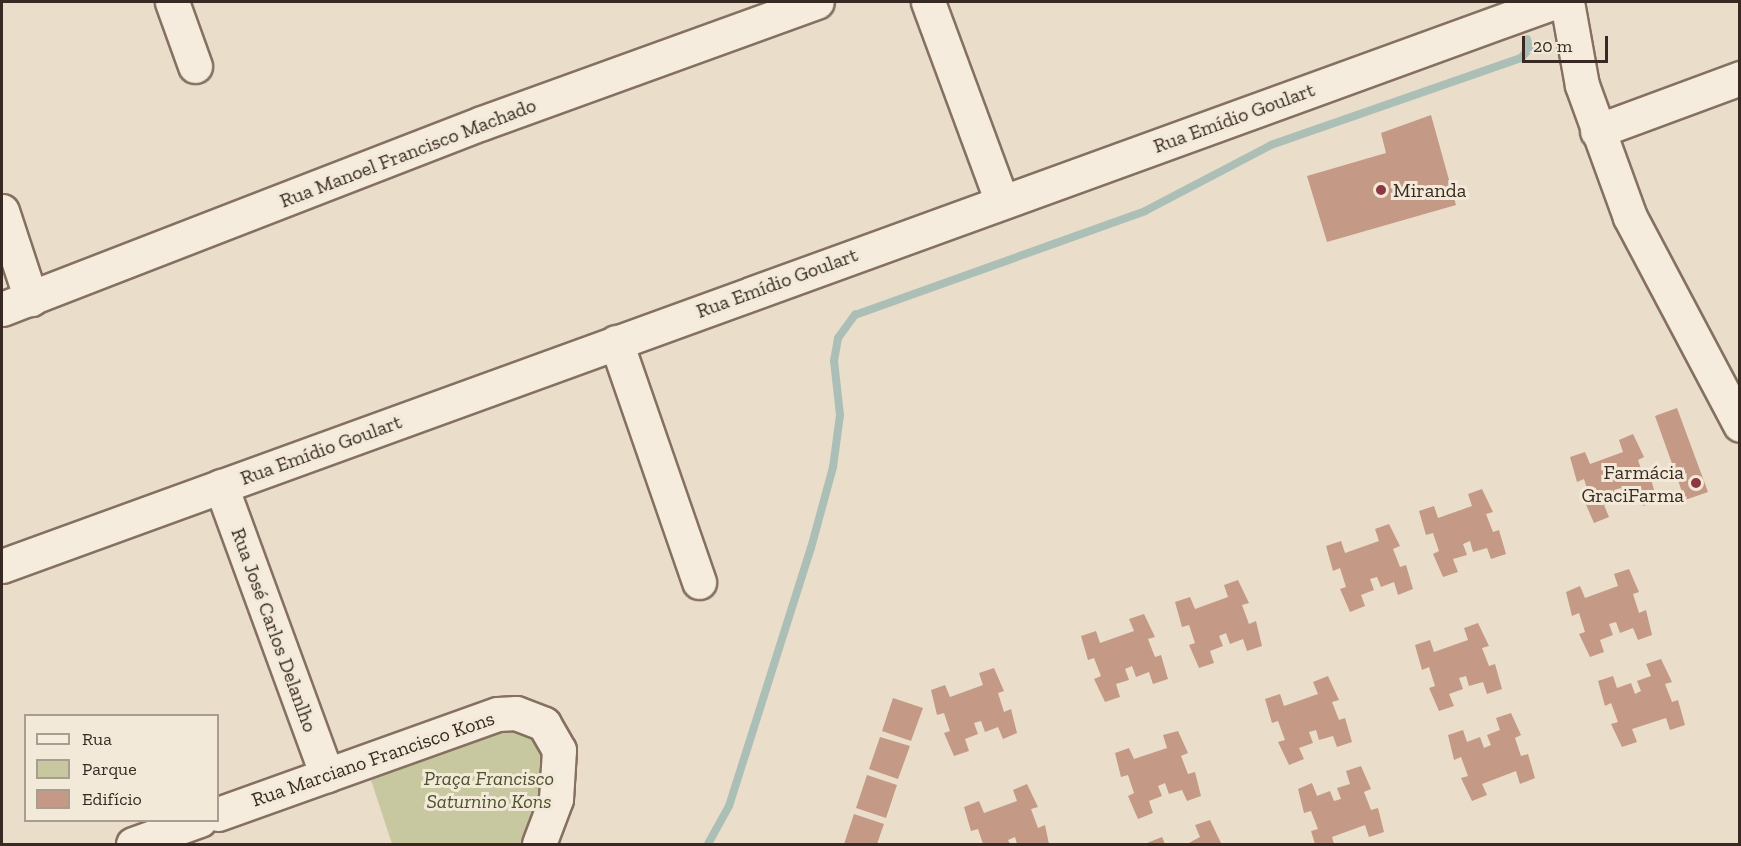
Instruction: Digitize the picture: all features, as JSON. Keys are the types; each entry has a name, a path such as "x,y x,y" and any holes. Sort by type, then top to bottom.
{"street":[{"path":"172,2 195,66"},
{"name":"Rua Manoel Francisco Machado","path":"16,304 482,123 817,2"},
{"path":"928,2 1002,202"},
{"name":"Rua Emídio Goulart","path":"2,566 1554,2"},
{"path":"1567,2 1582,85 1630,217 1740,425"},
{"path":"1597,131 1740,78"},
{"path":"2,211 16,304"},
{"path":"616,342 699,582"},
{"name":"Rua José Carlos Delanlho","path":"221,486 327,775"},
{"name":"Rua Marciano Francisco Kons","path":"219,814 498,714 530,715 549,730 559,750 556,799 539,844"},
{"path":"133,844 194,822"}],"green space":[{"name":"Praça Francisco Saturnino Kons","path":"518,725 547,747 548,773 528,844 392,844 370,777 498,727"}],"building":[{"name":"Miranda","path":"1431,115 1456,205 1327,242 1307,176 1386,153 1381,133"},
{"path":"1677,408 1708,492 1685,500 1655,416"},
{"path":"1633,434 1644,457 1638,460 1644,478 1650,476 1657,500 1643,506 1638,493 1625,498 1621,488 1614,490 1618,501 1604,505 1609,517 1594,523 1584,500 1590,498 1584,479 1577,482 1570,457 1585,452 1590,464 1623,452 1619,440"},
{"path":"1482,489 1493,512 1486,514 1493,532 1499,530 1506,554 1491,559 1487,548 1473,552 1470,541 1463,544 1467,555 1453,559 1458,572 1443,577 1433,554 1439,551 1433,533 1426,535 1419,511 1434,506 1438,518 1472,506 1468,494"},
{"path":"1389,524 1400,546 1393,549 1400,567 1406,565 1413,589 1398,595 1394,582 1381,587 1377,577 1370,579 1374,590 1361,595 1365,606 1350,612 1340,589 1346,587 1340,568 1333,571 1326,546 1341,541 1345,553 1379,541 1375,529"},
{"path":"1629,569 1639,592 1633,594 1639,613 1646,610 1652,635 1638,640 1633,628 1620,633 1616,622 1609,624 1613,635 1600,640 1604,652 1590,657 1579,634 1585,632 1579,613 1572,616 1566,592 1580,586 1585,598 1618,586 1614,574"},
{"path":"1238,580 1249,603 1242,605 1249,624 1256,621 1262,646 1247,651 1243,639 1230,644 1226,633 1219,636 1223,646 1210,651 1214,663 1199,668 1189,645 1195,643 1189,625 1182,627 1175,602 1190,597 1195,609 1228,597 1224,585"},
{"path":"1144,614 1155,637 1148,639 1155,657 1161,655 1168,679 1153,684 1149,672 1136,677 1132,666 1125,669 1129,680 1116,684 1120,697 1105,702 1094,679 1101,676 1094,658 1088,660 1081,636 1096,631 1100,643 1134,631 1129,619"},
{"path":"1478,623 1489,646 1482,648 1489,666 1495,664 1502,689 1487,694 1483,682 1469,686 1466,676 1459,678 1463,689 1449,694 1454,706 1439,711 1429,688 1435,686 1429,667 1422,670 1415,645 1430,640 1434,652 1468,640 1464,628"},
{"path":"1661,659 1672,682 1665,684 1672,702 1678,700 1685,725 1670,730 1666,718 1632,729 1637,742 1622,747 1611,724 1618,722 1611,703 1605,706 1598,681 1613,676 1617,688 1631,683 1635,694 1641,691 1637,681 1651,676 1646,664"},
{"path":"994,668 1004,691 998,693 1004,712 1011,709 1017,733 1003,739 998,727 985,732 981,721 974,723 978,734 965,739 969,751 954,756 944,733 950,731 944,713 937,715 931,690 945,685 950,697 983,685 979,673"},
{"path":"1328,676 1339,700 1332,702 1339,720 1345,718 1352,742 1337,747 1333,736 1319,740 1316,730 1309,732 1313,743 1299,748 1304,759 1289,765 1278,742 1285,740 1278,721 1272,723 1265,699 1280,694 1284,706 1318,694 1313,682"},
{"path":"893,698 923,708 911,741 882,731"},
{"path":"1511,713 1521,735 1515,738 1521,756 1528,754 1535,778 1520,784 1516,771 1482,784 1487,795 1472,801 1461,778 1468,776 1461,757 1454,760 1448,735 1463,730 1467,742 1480,737 1484,748 1491,745 1487,735 1500,730 1496,718"},
{"path":"1178,731 1188,753 1181,756 1188,774 1195,772 1201,796 1187,801 1182,790 1169,794 1165,783 1158,786 1162,796 1149,801 1153,813 1138,819 1128,796 1134,793 1128,775 1121,777 1115,753 1129,748 1134,759 1167,748 1163,735"},
{"path":"880,737 910,746 898,779 869,769"},
{"path":"1361,766 1371,789 1364,792 1371,810 1378,808 1384,832 1369,837 1365,825 1332,837 1334,844 1315,844 1311,831 1318,829 1311,811 1304,813 1298,789 1312,783 1317,796 1330,791 1334,801 1341,799 1337,788 1350,784 1346,771"},
{"path":"867,775 897,785 886,818 856,808"},
{"path":"1027,784 1038,807 1031,809 1038,828 1045,825 1049,844 1017,844 1015,837 1008,840 1010,844 983,844 978,829 971,831 964,807 979,801 984,813 1017,801 1013,790"},
{"path":"854,814 884,824 877,844 844,844"},
{"path":"1210,820 1221,843 1187,844 1200,837 1195,825"},
{"path":"1162,837 1165,844 1147,843"}],"waterway":[{"path":"708,844 729,806 811,548 833,467 840,415 834,361 838,338 855,315 1145,211 1271,145 1521,58 1529,49 1527,39"}],"place":[{"name":"Miranda","path":"1381,190"},
{"name":"Farmácia GraciFarma","path":"1696,483"}]}
